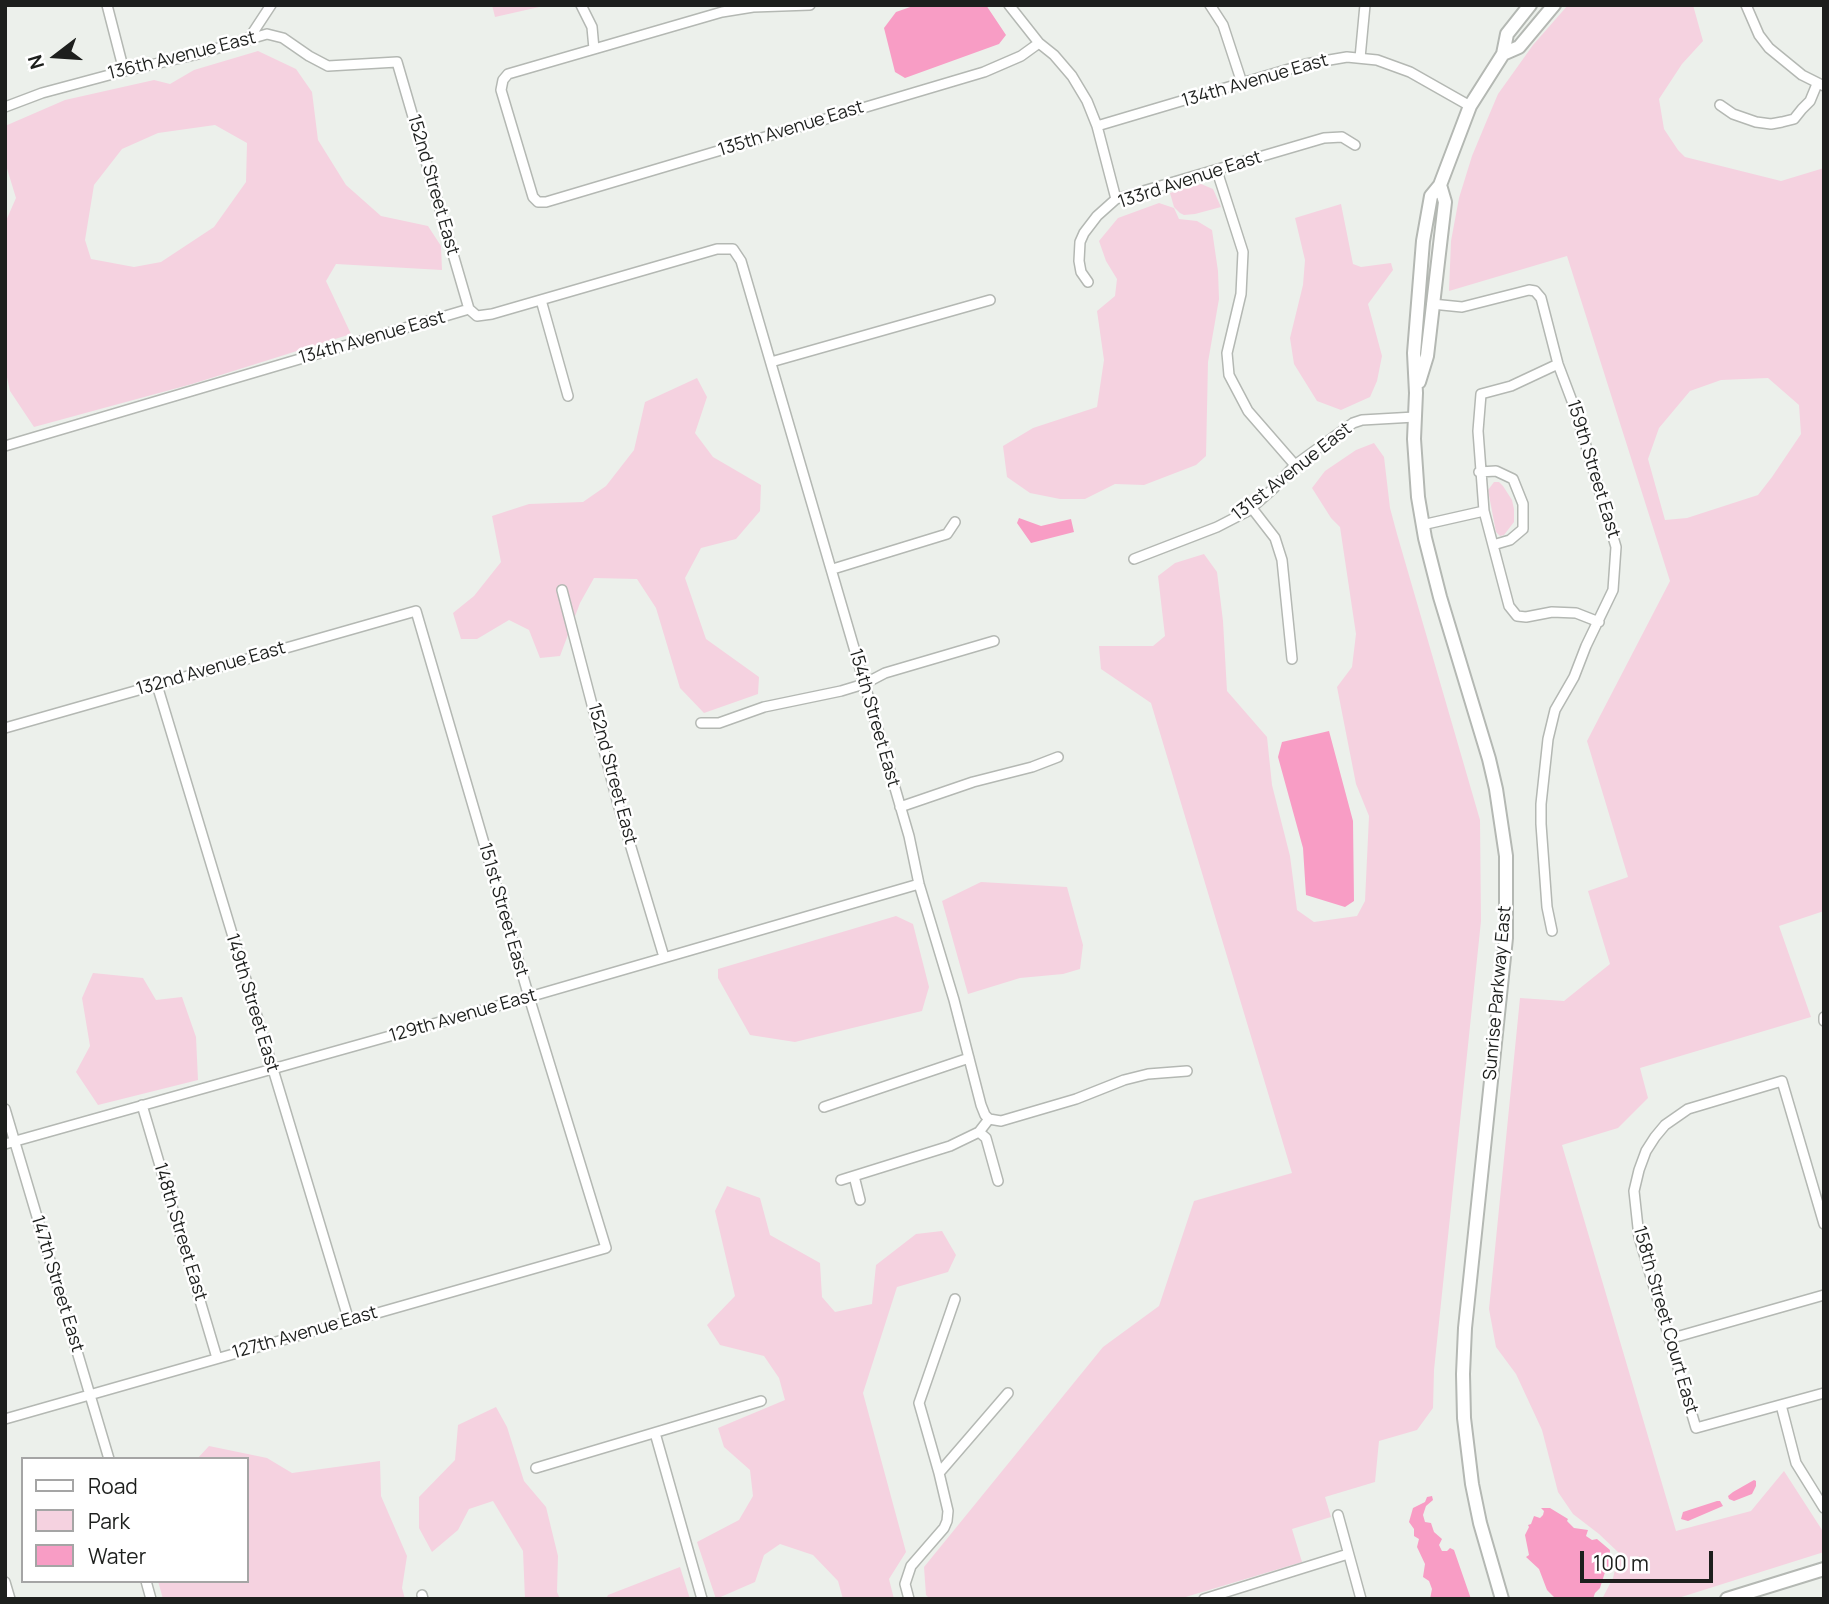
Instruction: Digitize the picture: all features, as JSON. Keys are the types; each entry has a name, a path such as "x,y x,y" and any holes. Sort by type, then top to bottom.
{"street":[{"path":"107,5 124,71"},
{"path":"248,40 271,5"},
{"path":"581,5 593,27 594,49 737,9 810,5"},
{"path":"1009,5 1039,43 1054,55 1072,76 1087,101 1097,127 1116,199"},
{"path":"1210,5 1223,25 1242,83"},
{"path":"1360,58 1365,5"},
{"path":"1470,106 1503,54 1507,34 1530,5"},
{"path":"1503,54 1519,47 1555,5"},
{"path":"1720,105 1733,114 1756,122 1782,122 1794,118 1820,85 1783,61 1769,48 1752,21 1746,5"},
{"name":"136th Avenue East","path":"5,107 42,93 182,59 267,34 276,35 328,66 397,62"},
{"name":"135th Avenue East","path":"594,49 514,71 505,76 501,90 530,192 538,202 546,202 984,72 1021,56 1039,43"},
{"name":"134th Avenue East","path":"1097,127 1325,59 1377,60 1410,72 1470,106"},
{"name":"152nd Street East","path":"397,62 469,310"},
{"name":"Sunrise Parkway East","path":"1470,106 1440,185 1431,196 1423,241 1414,353 1415,467 1422,525 1440,597 1489,759 1506,856 1506,938 1465,1328 1463,1374 1464,1418 1472,1484 1480,1523 1502,1599"},
{"name":"133rd Avenue East","path":"1088,282 1081,272 1079,261 1084,233 1097,216 1116,199 1324,138 1342,137 1355,145"},
{"path":"1217,171 1243,252 1241,294 1227,353 1229,375 1248,411 1295,465"},
{"name":"Sunrise Parkway East","path":"1416,393 1427,356 1445,202 1440,185"},
{"name":"134th Avenue East","path":"5,446 469,310 472,314 481,316 703,252 725,248 736,251"},
{"name":"154th Street East","path":"736,251 833,569 909,836 919,884 954,1000 981,1105 989,1119"},
{"name":"159th Street East","path":"1432,304 1462,307 1521,291 1535,291 1544,305 1558,364 1575,409 1616,547 1614,590 1574,677 1555,710 1548,739 1541,824 1547,907 1552,931"},
{"path":"541,300 568,396"},
{"path":"771,362 990,300"},
{"path":"1558,364 1511,386 1481,394 1479,472 1484,511 1509,607 1517,616 1563,612 1576,613 1599,622"},
{"name":"131st Avenue East","path":"1133,559 1217,527 1251,507 1274,488 1295,465 1353,423 1415,418"},
{"path":"1479,472 1496,471 1513,479 1523,504 1523,529 1510,540 1493,545"},
{"path":"1251,507 1275,538 1282,560 1292,659"},
{"path":"1422,525 1484,511"},
{"path":"833,569 947,534 955,522"},
{"name":"152nd Street East","path":"562,590 618,804 664,957"},
{"name":"132nd Avenue East","path":"5,728 416,611"},
{"name":"151st Street East","path":"416,611 606,1248"},
{"path":"701,723 719,723 764,707 864,684 885,673 994,641"},
{"name":"149th Street East","path":"157,685 349,1321"},
{"path":"900,807 1058,757"},
{"name":"129th Avenue East","path":"10,1142 529,997 919,884"},
{"path":"824,1107 968,1058"},
{"path":"841,1180 950,1146 979,1132 989,1119 1001,1121 1147,1074 1187,1071"},
{"name":"158th Street Court East","path":"1782,1405 1696,1428 1636,1222 1634,1191 1639,1170 1655,1137 1665,1125 1688,1109 1782,1081 1824,1224"},
{"name":"148th Street East","path":"142,1105 217,1358"},
{"name":"147th Street East","path":"5,1109 10,1142 108,1457"},
{"path":"979,1132 986,1138 998,1181"},
{"path":"854,1176 860,1200"},
{"name":"127th Avenue East","path":"5,1419 606,1248"},
{"path":"1669,1339 1824,1295"},
{"path":"909,1599 905,1584 911,1566 947,1521 948,1511 939,1473 919,1404 955,1299"},
{"path":"939,1473 1008,1393"},
{"path":"1824,1393 1782,1405 1796,1463 1824,1508"},
{"path":"536,1468 761,1401"},
{"path":"654,1433 702,1599"},
{"path":"1338,1515 1361,1599"},
{"path":"1204,1599 1348,1553"},
{"path":"1727,1599 1824,1569"},
{"path":"5,1582 10,1599"}],"green space":[{"path":"492,5 548,5 495,17"},
{"path":"1568,5 1693,5 1703,41 1682,64 1659,99 1664,129 1678,150 1685,157 1781,181 1824,168 1824,911 1779,926 1811,1017 1640,1068 1648,1098 1618,1128 1562,1145 1676,1531 1751,1511 1784,1471 1824,1533 1824,1552 1675,1599 1602,1599 1613,1578 1619,1553 1573,1514 1558,1492 1542,1430 1516,1374 1496,1347 1489,1309 1520,998 1564,1001 1610,964 1588,891 1628,877 1587,741 1670,581 1567,256 1449,291 1451,241 1459,198 1472,156 1498,94 1533,45","holes":["1768,378 1799,405 1801,434 1758,495 1687,518 1665,520 1648,459 1659,428 1690,391 1721,380"]},
{"path":"258,51 296,69 312,92 318,140 346,185 381,216 428,226 441,246 442,270 336,264 326,281 351,334 192,384 34,427 10,391 5,368 5,223 16,198 5,162 5,126 65,100 154,80 170,84 194,70","holes":["215,125 247,143 246,182 214,227 161,262 134,267 91,259 85,240 94,185 122,149 158,133"]},
{"path":"1201,184 1213,189 1221,207 1195,214 1180,213 1174,207 1170,193"},
{"path":"1159,203 1174,208 1179,219 1197,221 1212,230 1219,299 1208,362 1206,456 1196,465 1144,485 1115,484 1085,499 1060,499 1030,493 1007,477 1003,446 1033,428 1097,407 1104,360 1097,311 1115,296 1117,279 1106,261 1099,241 1118,218"},
{"path":"1341,204 1353,264 1361,267 1391,263 1393,270 1368,304 1382,356 1377,381 1370,397 1341,410 1317,401 1294,364 1290,338 1303,285 1305,260 1295,218"},
{"path":"697,378 707,397 695,433 713,457 761,485 760,511 736,539 701,548 685,578 706,639 759,677 758,694 704,713 680,688 656,608 637,579 594,578 580,603 560,656 540,658 529,630 509,620 477,639 461,639 453,613 474,596 501,562 492,516 529,504 583,502 606,486 634,450 645,402"},
{"path":"1374,443 1384,457 1390,508 1480,820 1481,921 1434,1370 1433,1408 1417,1430 1379,1441 1375,1482 1325,1497 1331,1517 1292,1529 1302,1562 1179,1599 930,1599 926,1595 924,1567 1103,1347 1159,1306 1194,1201 1292,1173 1151,703 1101,669 1099,646 1153,646 1165,636 1158,576 1175,563 1204,554 1217,572 1227,691 1267,737 1272,785 1290,856 1297,910 1314,922 1357,916 1365,901 1369,816 1356,784 1337,687 1352,667 1356,634 1340,527 1312,488 1325,471 1356,450"},
{"path":"1494,482 1503,486 1514,509 1514,522 1504,535 1500,536 1496,532 1488,490"},
{"path":"981,882 1067,887 1083,945 1080,969 1063,974 1020,978 968,994 942,901"},
{"path":"896,916 913,924 929,987 922,1011 795,1042 750,1035 718,978 718,969"},
{"path":"93,973 143,978 156,1000 182,997 196,1037 198,1080 98,1105 76,1072 90,1046 82,998"},
{"path":"727,1186 760,1198 770,1235 820,1263 822,1297 835,1312 872,1304 876,1265 916,1234 942,1231 956,1255 948,1272 897,1287 863,1393 906,1552 889,1579 894,1599 843,1599 838,1581 813,1555 780,1544 764,1555 755,1582 716,1599 697,1542 739,1520 753,1496 750,1470 724,1447 718,1428 785,1400 779,1378 764,1356 720,1345 707,1325 735,1296 715,1211"},
{"path":"496,1407 507,1427 524,1481 546,1507 558,1556 557,1592 560,1599 525,1599 523,1551 493,1501 469,1509 458,1530 432,1552 419,1528 419,1497 455,1460 458,1425"},
{"path":"209,1446 267,1458 292,1473 380,1461 381,1496 407,1556 402,1588 405,1599 163,1599 159,1583 248,1583 248,1457 199,1457"},
{"path":"680,1567 690,1599 606,1599 608,1595"}],"water":[{"path":"916,5 986,5 1006,35 999,44 905,78 895,72 884,28 896,12"},
{"path":"1019,518 1041,526 1071,519 1074,532 1031,543 1017,523"},
{"path":"1329,731 1353,821 1354,901 1345,907 1306,895 1303,848 1278,757 1282,742"},
{"path":"1754,1480 1756,1486 1752,1494 1734,1501 1729,1499 1728,1496 1733,1492"},
{"path":"1432,1496 1433,1500 1426,1506 1423,1515 1425,1522 1431,1523 1434,1532 1442,1539 1439,1545 1442,1551 1450,1548 1454,1550 1471,1599 1430,1599 1432,1589 1429,1581 1423,1577 1425,1564 1417,1547 1419,1539 1414,1536 1414,1529 1409,1522 1413,1508"},
{"path":"1717,1501 1723,1506 1688,1521 1681,1519 1683,1512"},
{"path":"1541,1508 1550,1508 1568,1519 1574,1528 1588,1530 1586,1536 1592,1540 1597,1539 1610,1550 1609,1569 1605,1572 1593,1599 1556,1599 1547,1590 1539,1569 1526,1557 1529,1555 1525,1535 1528,1525 1534,1516 1540,1518 1543,1515"}]}
